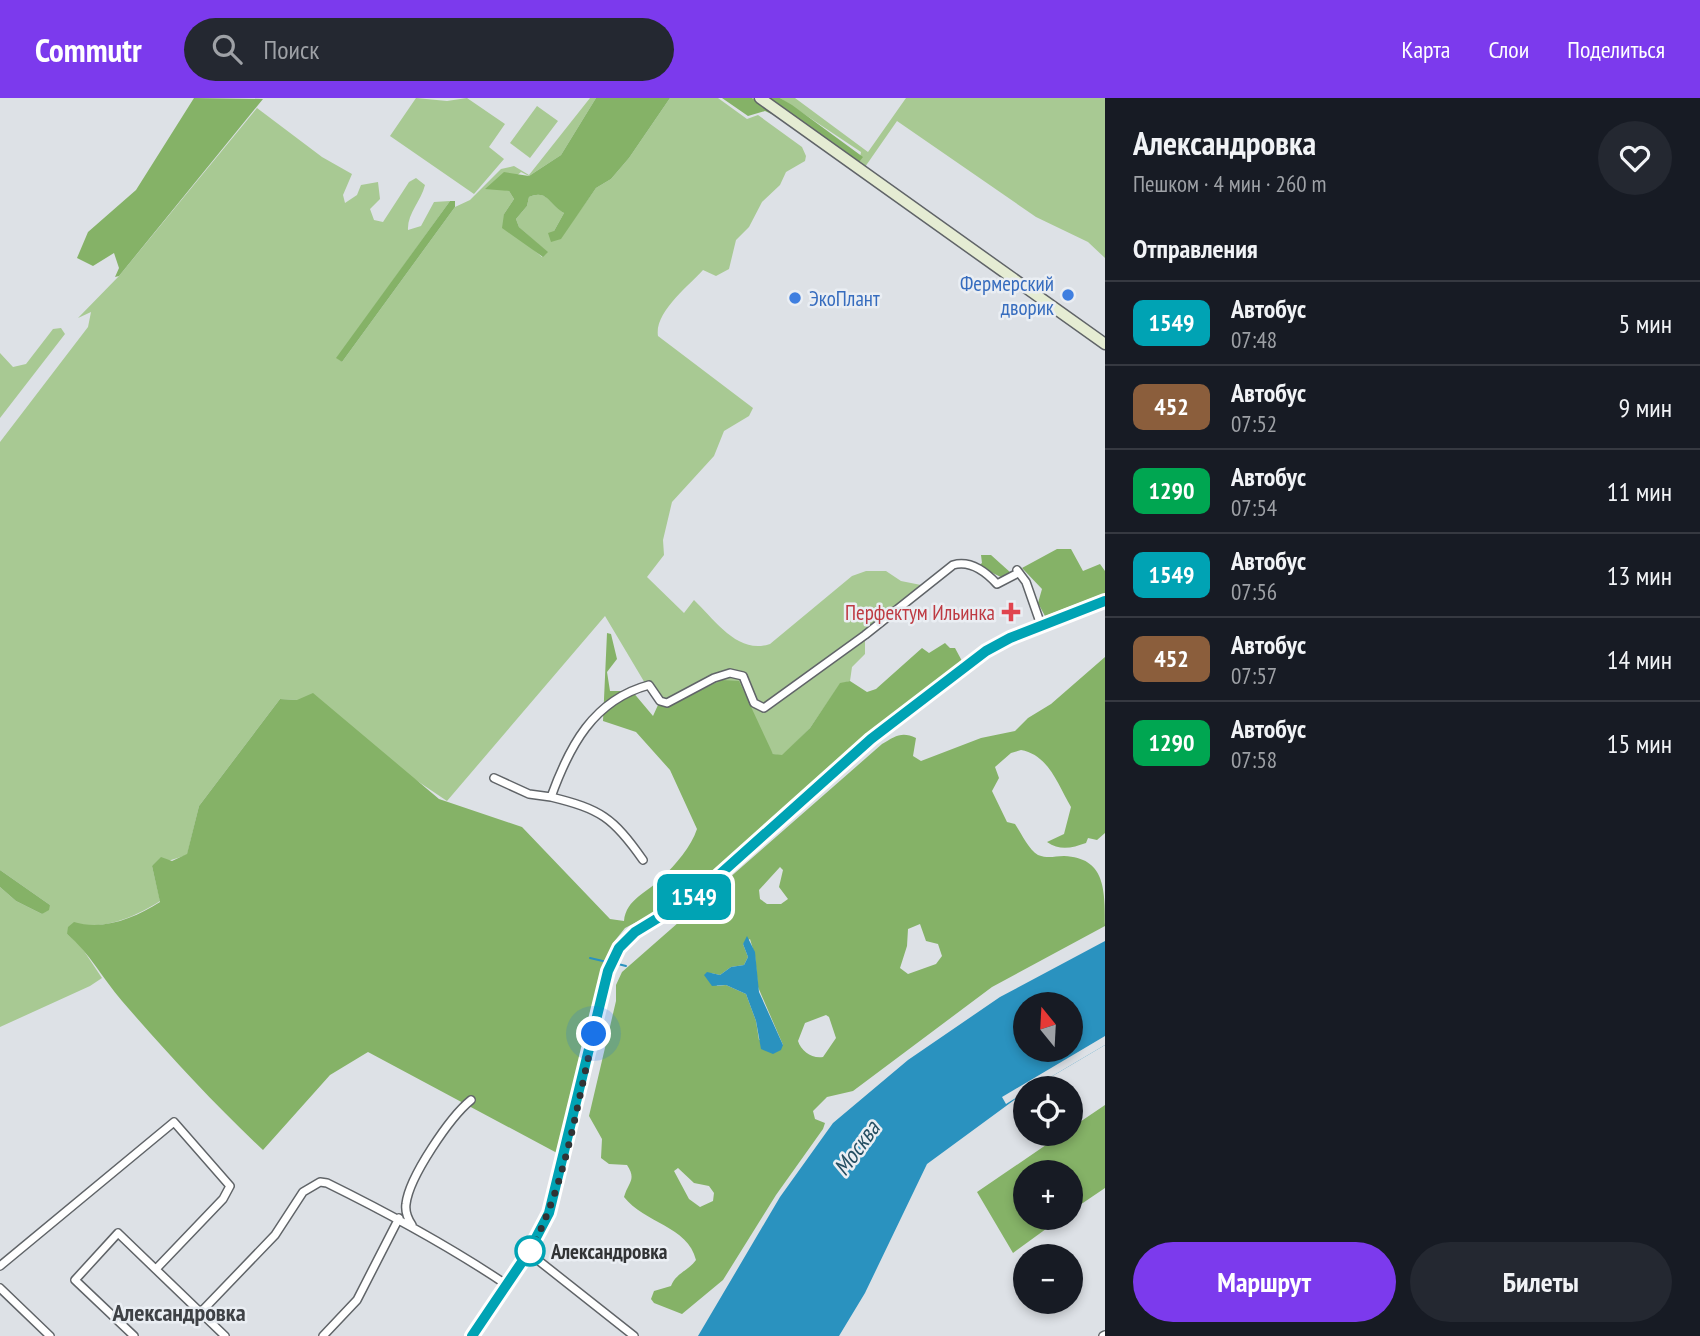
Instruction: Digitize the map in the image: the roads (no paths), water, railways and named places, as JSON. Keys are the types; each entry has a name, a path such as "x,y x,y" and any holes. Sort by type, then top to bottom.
{"main road":[{"path":"760,98 1105,344"},
{"path":"472,1336 528,1253 549,1213 608,971 626,939 699,893 871,739 986,651 1041,625 1105,601"}],"street":[{"path":"551,797 566,754 593,718 634,689 649,685 660,701 667,703 730,673 743,676 754,703 764,709 865,635 953,565 961,563 978,569 996,584 1018,571 1026,582 1041,625"},
{"path":"494,778 529,794 588,806 608,818 627,837 643,860"},
{"path":"412,1226 406,1205 409,1194 440,1135 471,1100"},
{"path":"0,1266 174,1122 230,1186 223,1199 156,1269"},
{"path":"200,1313 275,1235 303,1192 312,1186 327,1183 398,1218 507,1284"},
{"path":"323,1336 357,1300 398,1218"},
{"path":"134,1336 75,1280 118,1233 225,1336"},
{"path":"528,1253 634,1336"},
{"path":"0,1288 50,1336"}],"water":[{"path":"747,936 755,952 759,992 783,1045 781,1050 773,1054 761,1049 756,1021 746,994 726,985 712,986 704,975 707,972 720,975 731,967 744,965 748,957 743,944"},
{"name":"Москва","path":"1105,941 1105,1045 1083,1058 1083,992 1013,992 1013,1062 1076,1062 1052,1076 1013,1076 1013,1101 927,1164 865,1293 839,1336 698,1336 780,1197 833,1123 908,1060 1000,997"}],"waterway":[{"path":"590,958 607,962"},
{"path":"614,963 626,966"}],"place":[{"name":"Фермерский дворик","path":"1068,295"},
{"name":"ЭкоПлант","path":"795,298"},
{"name":"Перфектум Ильинка","path":"1011,612"},
{"name":"Александровка","path":"530,1251"}],"district":[{"name":"Александровка","path":"179,1312"}]}
